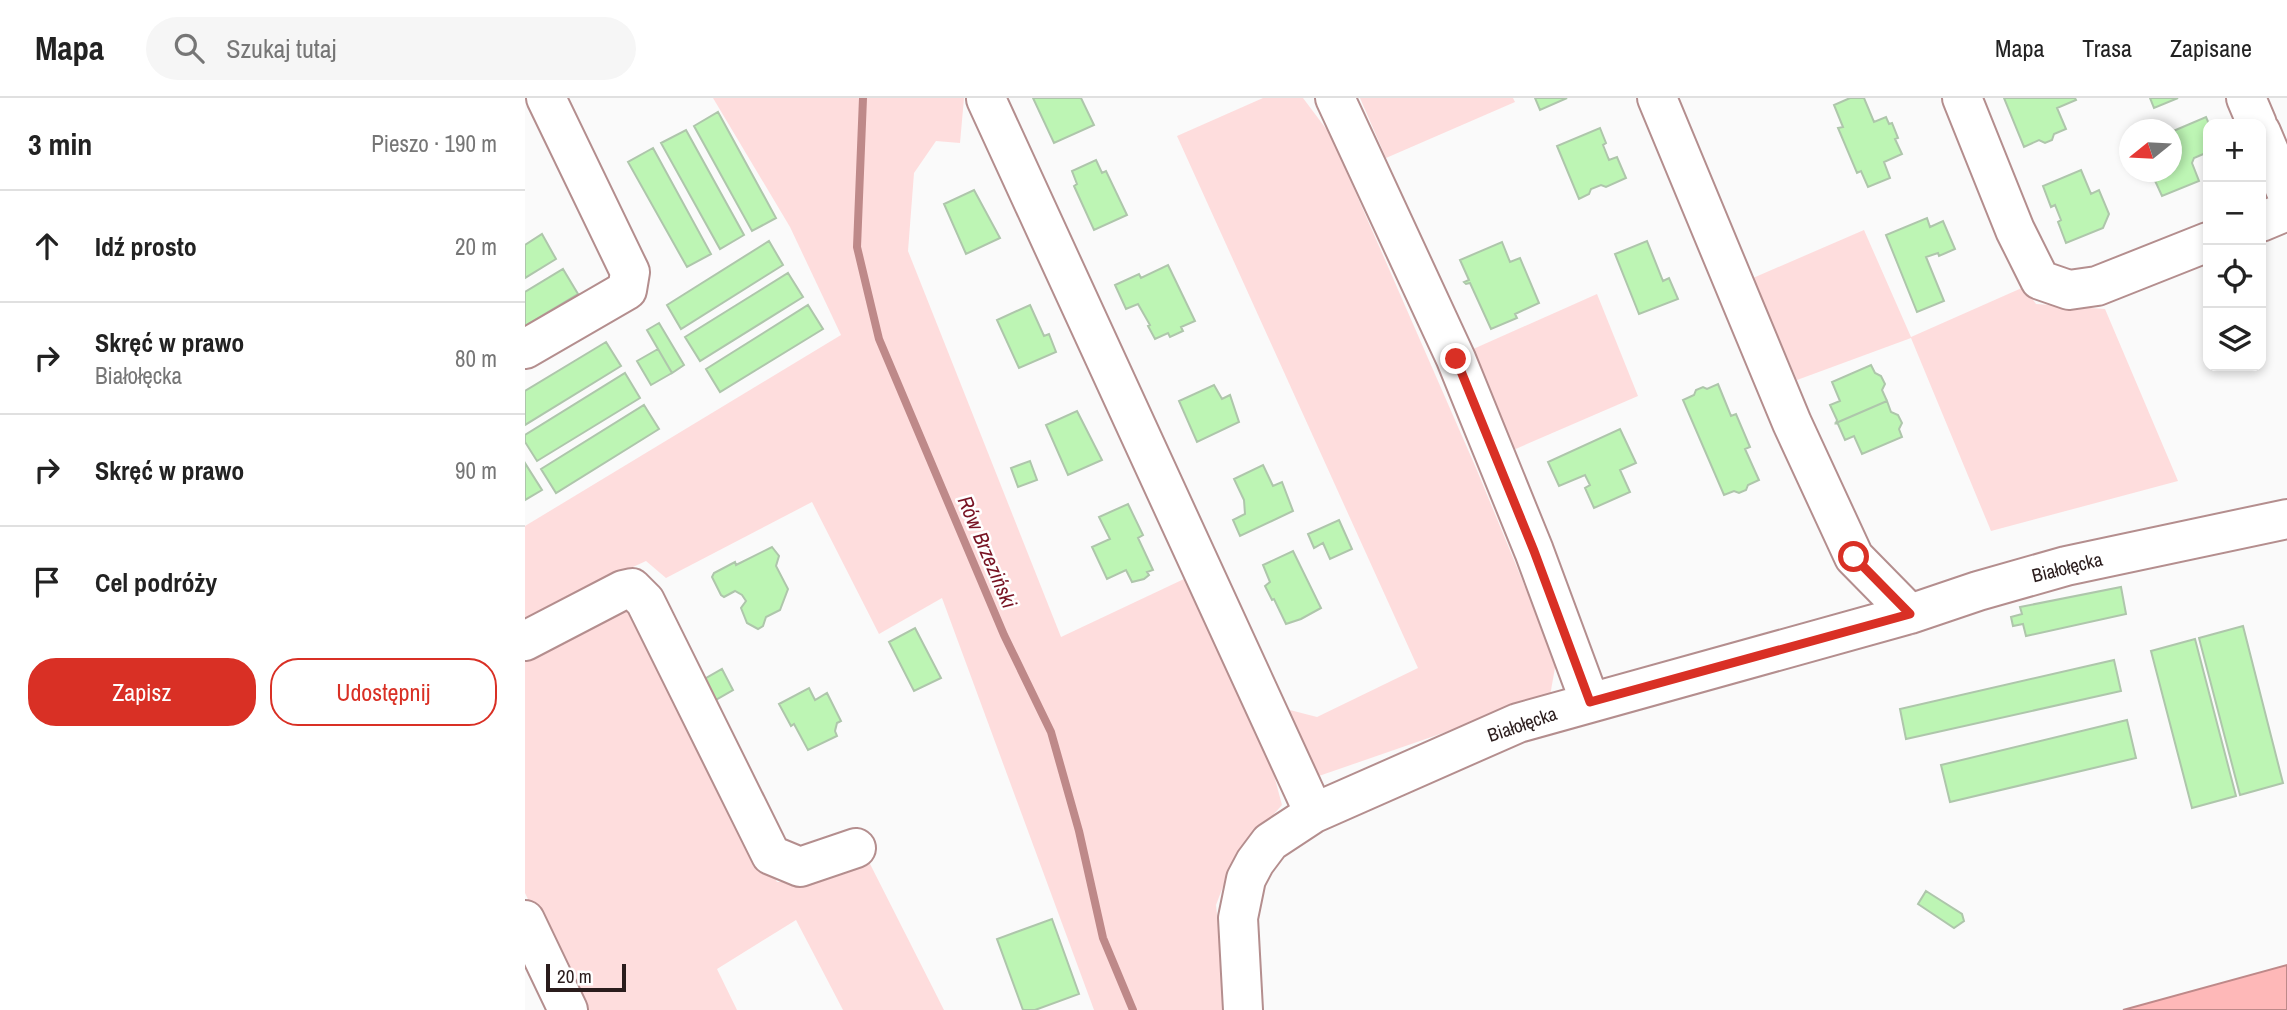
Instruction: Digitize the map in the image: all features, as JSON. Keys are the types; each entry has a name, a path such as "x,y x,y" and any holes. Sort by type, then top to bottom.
{"street":[{"path":"525,349 627,290 630,272 546,98"},
{"path":"1335,98 1456,359 1534,551 1590,702"},
{"path":"1657,98 1792,423 1854,557 1910,614"},
{"path":"1962,98 2015,230 2040,280 2069,290 2097,286 2203,244"},
{"path":"2246,98 2255,119"},
{"path":"986,99 1314,813"},
{"path":"2266,144 2287,194"},
{"path":"2266,220 2287,211"},
{"name":"Białołęcka","path":"1243,1010 1238,918 1246,879 1270,842 1314,813 1518,723 1910,614 2066,566 2287,519"},
{"path":"525,641 623,590 632,588 645,601 771,855 800,867 856,848"},
{"path":"525,920 568,1010"}],"shaded area":[{"path":"713,98 964,98 960,143 936,141 914,173 908,251 1061,637 1184,579 1271,764 1282,805 1233,860 1216,905 1227,1010 1094,1010 942,598 879,634 812,502 666,578 646,561 607,579 525,626 525,526 841,335 790,227"},
{"path":"1263,98 1303,98 1330,134 1476,468 1556,662 1550,696 1316,777 1286,709 1317,717 1418,668 1177,136"},
{"path":"1360,98 1513,98 1515,102 1386,158"},
{"path":"1864,230 1911,337 2024,287 2036,304 2105,309 2178,481 1991,531 1911,338 1797,380 1753,278"},
{"path":"1597,294 1638,396 1511,451 1471,350"},
{"path":"634,603 777,882 794,882 866,856 944,1010 843,1010 796,920 717,969 737,1010 582,1010 525,893 525,658"},
{"path":"2287,965 2287,1010 2123,1010"}],"building":[{"path":"1033,98 1081,98 1094,125 1054,143"},
{"path":"1535,98 1567,98 1540,110"},
{"path":"1850,98 1864,98 1874,122 1886,117 1889,124 1892,123 1902,154 1884,162 1890,178 1868,187 1861,171 1857,173 1838,128 1843,127 1834,105"},
{"path":"2004,98 2076,100 2057,108 2066,129 2054,134 2052,140 2045,143 2039,140 2024,147"},
{"path":"2150,98 2178,98 2154,108"},
{"path":"718,112 776,218 752,231 694,126"},
{"path":"2206,117 2207,119 2203,119 2203,154 2194,158 2192,163 2199,181 2162,196 2156,182 2182,182 2182,127"},
{"path":"1600,128 1609,160 1617,157 1626,178 1606,187 1601,185 1591,189 1589,194 1579,199 1557,146"},
{"path":"686,130 744,235 720,249 661,143"},
{"path":"653,148 711,254 687,267 628,162"},
{"path":"1096,160 1102,173 1106,171 1127,215 1094,230 1074,186 1077,184 1072,171"},
{"path":"2081,170 2091,194 2099,190 2109,214 2103,228 2066,243 2055,205 2051,207 2043,186"},
{"path":"974,190 1000,238 966,254 944,204"},
{"path":"1927,218 1930,227 1943,221 1955,249 1939,256 1938,253 1926,257 1944,301 1917,312 1886,235"},
{"path":"542,234 556,259 525,278 525,245"},
{"path":"769,241 783,265 681,329 667,305"},
{"path":"1647,241 1663,281 1669,278 1678,299 1639,314 1615,254"},
{"path":"1502,242 1510,262 1520,258 1539,303 1515,314 1517,318 1491,329 1470,283 1464,282 1469,280 1460,260"},
{"path":"1168,265 1195,321 1181,327 1183,331 1170,337 1168,333 1155,339 1138,304 1126,309 1115,285 1139,274 1141,278"},
{"path":"563,269 578,294 525,326 525,292"},
{"path":"788,273 803,297 700,361 685,337"},
{"path":"808,305 823,329 720,392 706,369"},
{"path":"1030,305 1044,336 1049,334 1056,352 1019,368 997,320"},
{"path":"659,323 684,365 672,373 647,330"},
{"path":"606,342 621,366 525,425 525,391"},
{"path":"658,349 672,373 651,385 637,361"},
{"path":"1871,365 1885,384 1882,390 1887,401 1836,423 1830,405 1840,401 1832,382"},
{"path":"625,373 640,398 537,461 525,442 525,435"},
{"path":"1718,384 1731,416 1736,414 1750,447 1745,449 1759,480 1739,493 1734,491 1724,495 1683,400 1694,395 1696,390"},
{"path":"1214,385 1222,399 1230,395 1239,422 1197,442 1179,401"},
{"path":"1887,401 1891,412 1898,415 1902,423 1899,429 1902,437 1862,454 1854,436 1845,440 1836,423"},
{"path":"644,405 659,429 556,493 541,469"},
{"path":"1077,411 1102,460 1068,475 1046,425"},
{"path":"1620,429 1636,463 1620,470 1630,492 1594,508 1585,488 1590,485 1585,475 1559,486 1548,462"},
{"path":"1030,461 1037,480 1018,487 1011,468"},
{"path":"525,463 542,490 525,500"},
{"path":"1263,465 1273,486 1282,482 1293,511 1240,536 1233,520 1245,514 1244,500 1234,479"},
{"path":"1128,504 1143,535 1138,538 1153,570 1147,572 1149,575 1144,579 1132,582 1126,570 1107,579 1092,547 1110,539 1099,517"},
{"path":"1339,520 1352,549 1330,559 1323,543 1314,548 1308,534"},
{"path":"772,547 779,556 776,566 788,589 780,610 766,617 763,626 758,629 747,623 741,608 746,601 742,595 735,591 724,597 712,577 714,573 735,562 736,565"},
{"path":"1293,551 1321,608 1286,624 1265,586 1270,582 1263,565"},
{"path":"2121,587 2126,614 2026,636 2023,624 2013,626 2011,617 2022,614 2020,607"},
{"path":"2243,626 2283,783 2240,795 2199,638"},
{"path":"915,628 941,678 914,691 889,642"},
{"path":"2195,639 2236,796 2192,808 2151,651"},
{"path":"2114,660 2121,691 1906,739 1900,709"},
{"path":"722,669 733,690 712,702 701,681"},
{"path":"809,688 815,700 827,693 841,721 837,723 837,736 808,750 779,704"},
{"path":"2127,720 2136,758 1950,802 1941,765"},
{"path":"1926,891 1962,914 1964,921 1954,928 1918,904"},
{"path":"1052,919 1079,994 1035,1010 1023,1010 997,939"}],"waterway":[{"name":"Rów Brzeziński","path":"863,98 857,247 879,339 1004,635 1051,732 1079,831 1103,938 1133,1010"}],"route":[{"path":"1456,359 1534,551 1590,702 1910,614 1854,557"}]}
